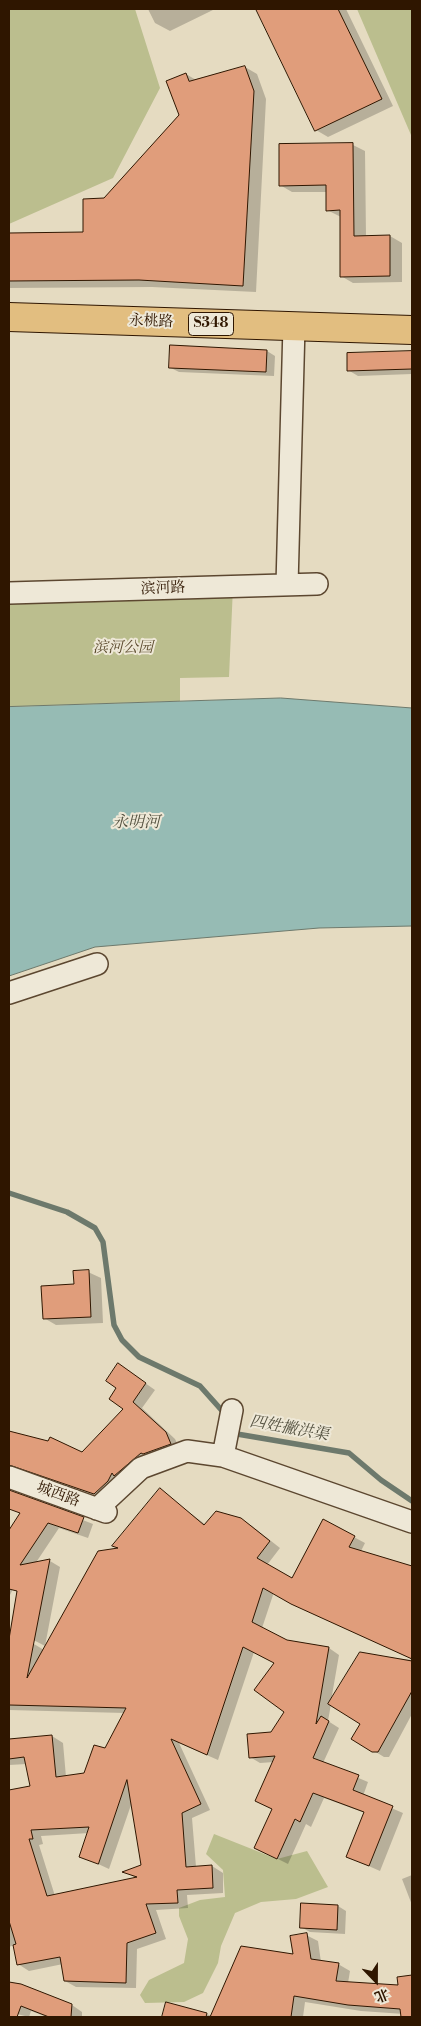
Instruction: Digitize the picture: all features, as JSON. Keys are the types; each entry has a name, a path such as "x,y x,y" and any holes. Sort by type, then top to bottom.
{"main road":[{"name":"永桃路","path":"9,317 412,330"}],"street":[{"path":"287,585 294,326"},
{"name":"滨河路","path":"9,593 317,584"},
{"path":"9,993 97,964"},
{"path":"232,1410 225,1447 412,1522"},
{"name":"城西路","path":"9,1477 101,1510 141,1468 187,1451 225,1447"}],"green space":[{"path":"9,9 135,9 160,88 113,178 9,224"},
{"path":"357,9 412,9 412,136 411,135"},
{"name":"滨河公园","path":"233,587 229,677 180,678 180,701 9,707 9,603"},
{"path":"214,1834 277,1859 307,1851 328,1887 296,1899 261,1902 235,1913 221,1946 218,1963 203,1993 184,2002 145,2003 140,1995 149,1980 184,1963 188,1939 179,1916 179,1908 200,1900 225,1897 223,1870 206,1854"}],"water":[{"name":"永明河","path":"281,698 412,708 412,926 319,928 95,947 9,976 9,707"}],"building":[{"path":"256,9 338,9 382,99 315,131"},
{"path":"245,66 254,91 243,286 139,280 9,281 9,233 83,232 83,199 104,198 179,115 166,81 186,73 189,81"},
{"path":"353,143 354,236 390,235 390,276 340,277 340,210 326,211 326,185 279,186 279,144"},
{"path":"170,345 267,350 266,372 169,368"},
{"path":"412,351 412,369 347,371 347,353"},
{"path":"89,1270 91,1317 43,1319 41,1286 74,1284 73,1271"},
{"path":"118,1363 146,1383 133,1402 166,1432 171,1444 143,1454 141,1453 114,1476 112,1473 108,1481 94,1494 9,1465 9,1431 48,1441 50,1437 82,1452 123,1409 109,1399 116,1388 106,1381"},
{"path":"160,1488 204,1525 216,1511 241,1518 270,1541 257,1558 292,1578 323,1519 355,1536 349,1547 412,1566 412,1659 291,1604 263,1588 252,1622 287,1640 329,1647 316,1724 321,1716 329,1721 313,1758 359,1775 353,1790 393,1806 369,1866 346,1857 364,1812 313,1793 300,1822 295,1819 277,1859 254,1848 272,1809 255,1801 275,1756 249,1758 247,1734 271,1732 284,1712 254,1690 274,1663 243,1647 207,1755 171,1739 201,1804 182,1813 186,1867 212,1865 213,1888 177,1890 178,1903 146,1904 156,1933 127,1943 126,1983 64,1981 60,1957 17,1965 13,1945 16,1944 9,1921 9,1790 30,1786 24,1757 9,1759 9,1739 52,1735 56,1777 84,1773 94,1745 105,1748 126,1708 9,1705 9,1639 17,1591 9,1589 9,1530 20,1513 9,1509 9,1490 84,1517 78,1533 48,1523 20,1565 50,1559 27,1678 98,1551 118,1548 112,1546","holes":["127,1780 141,1865 122,1872 137,1877 47,1896 29,1839 33,1839 31,1830 89,1827 79,1857 98,1864"]},
{"path":"360,1652 412,1661 412,1691 378,1752 372,1752 351,1739 360,1724 328,1704"},
{"path":"301,1903 338,1905 337,1930 300,1928"},
{"path":"307,1933 311,1959 339,1963 336,1981 398,1985 397,1977 412,1975 412,2017 401,2017 400,2009 348,2005 294,1996 291,2017 210,2017 241,1946 293,1954 290,1936"},
{"path":"9,1982 21,1984 72,2004 71,2017 49,2017 21,2006 17,2017 9,2017"},
{"path":"166,2002 207,2013 206,2017 162,2017"}],"waterway":[{"name":"四姓撇洪渠","path":"9,1193 67,1212 95,1228 103,1242 114,1325 122,1340 139,1357 200,1386 225,1414"},
{"name":"四姓撇洪渠","path":"235,1430 237,1434 349,1453 381,1480 412,1501"}]}
